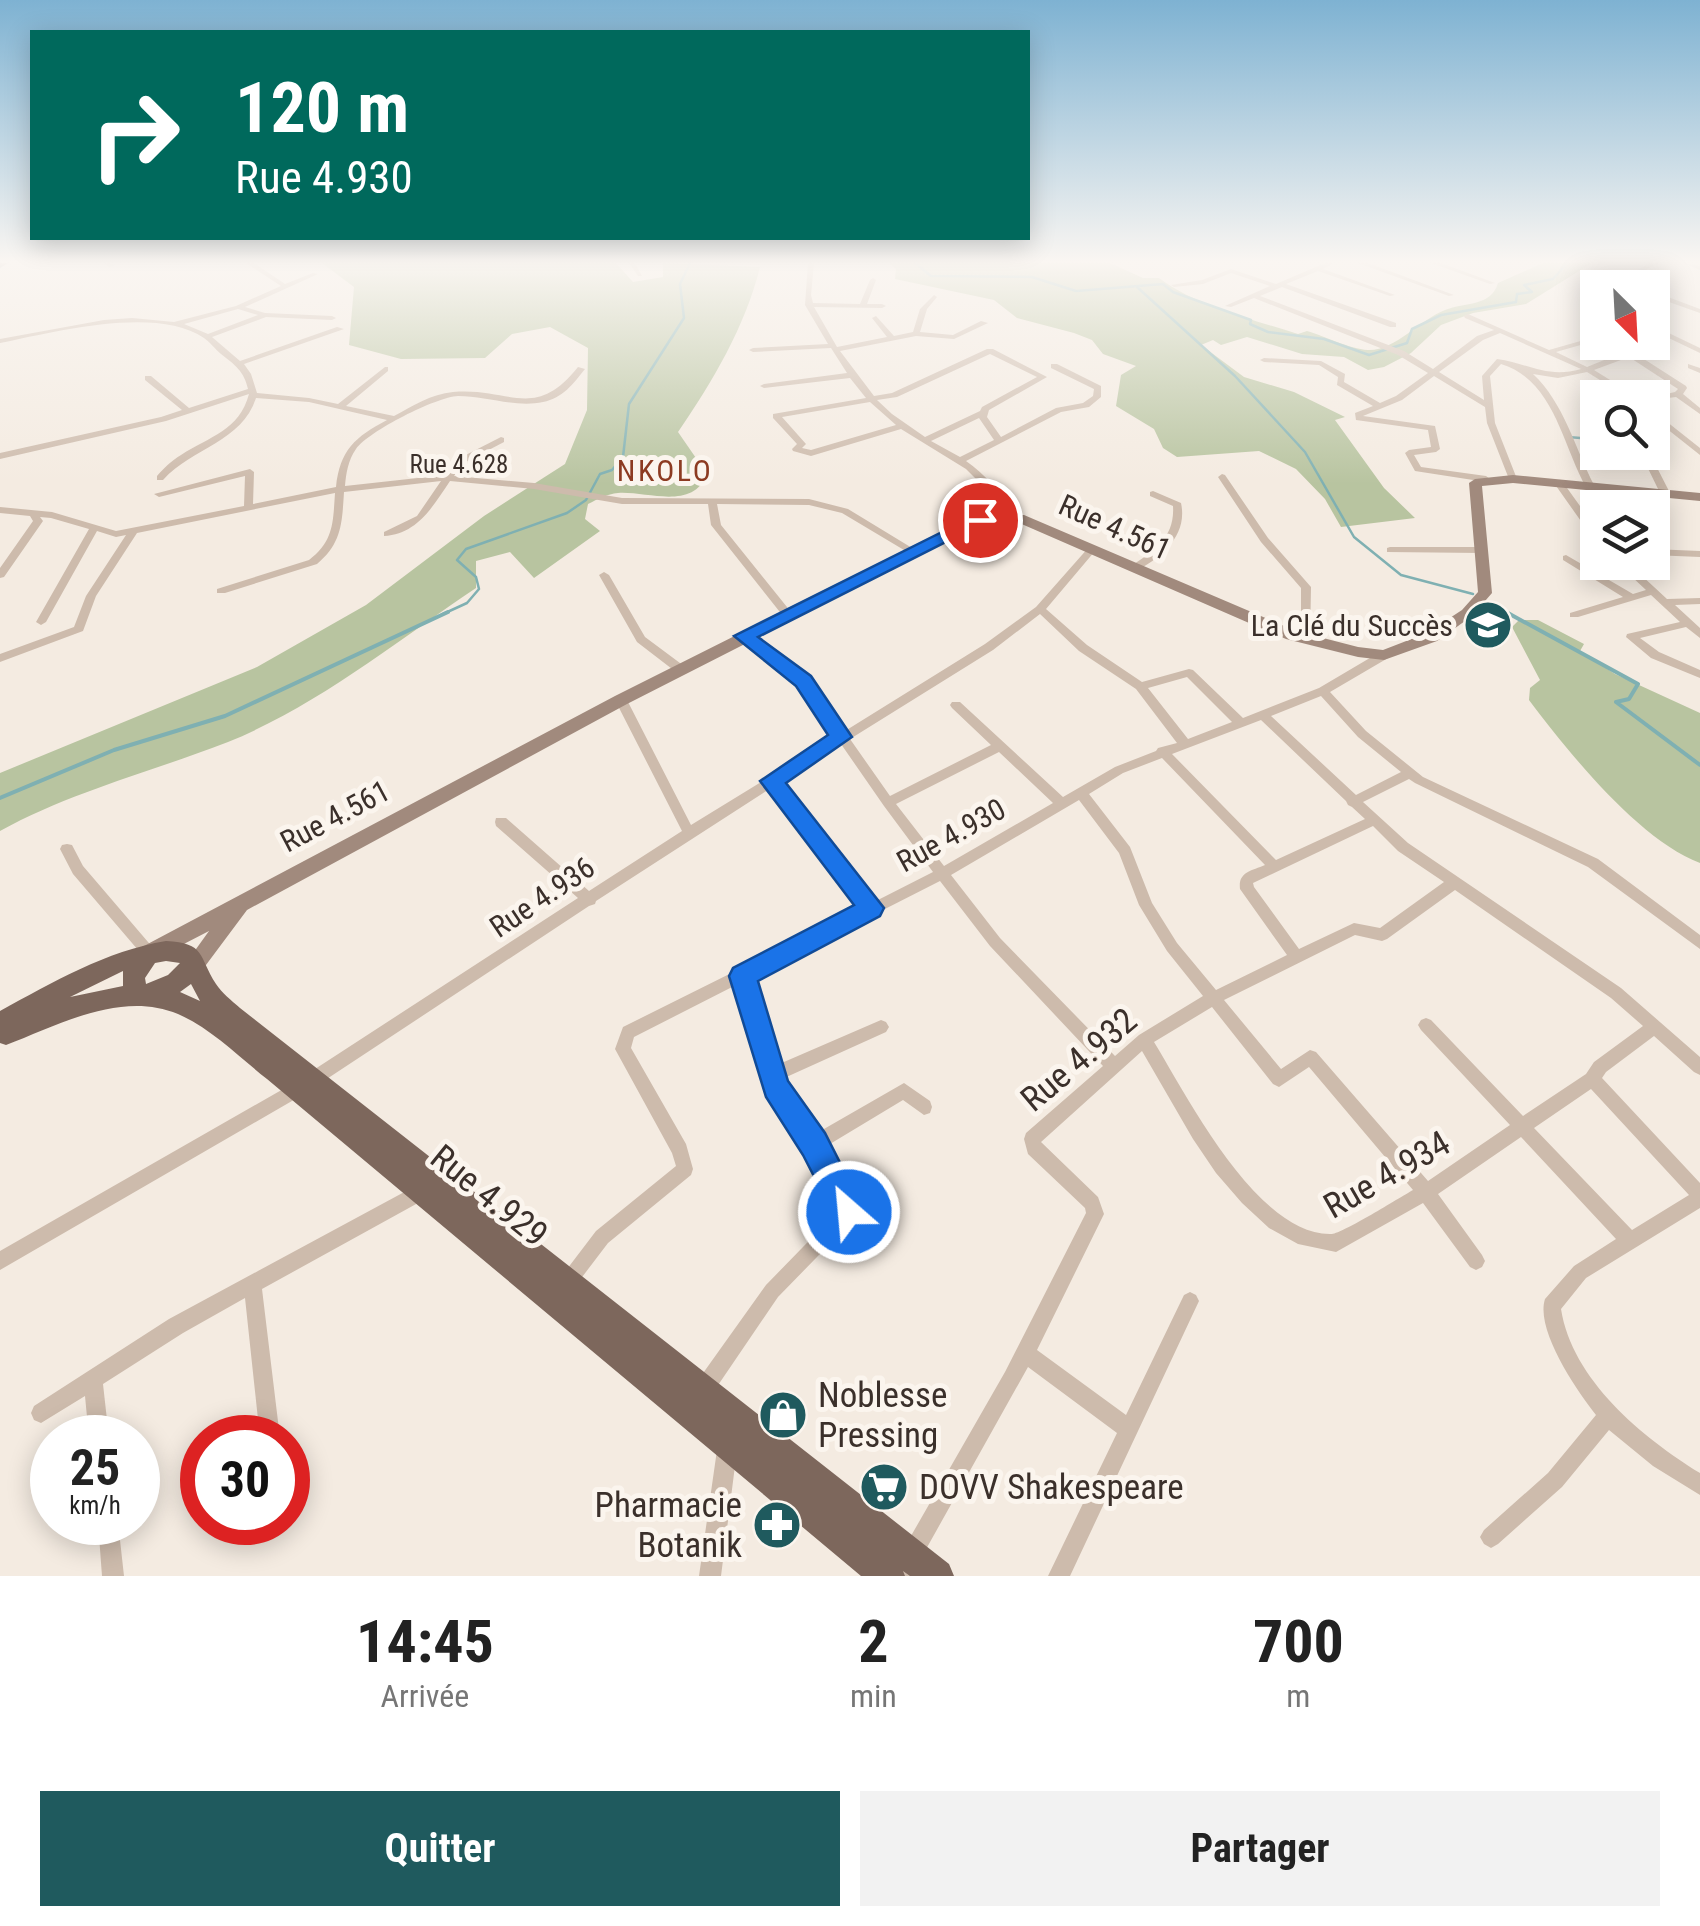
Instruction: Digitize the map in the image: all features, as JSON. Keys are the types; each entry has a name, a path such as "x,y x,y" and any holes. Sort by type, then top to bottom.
{"main road":[{"path":"1384,654 1432,637 1474,606 1487,585 1473,486 1486,479 1512,479 1632,490"},
{"path":"1670,494 1700,497"},
{"name":"Rue 4.561","path":"0,1024 149,953 262,889 744,636 967,524 1012,516 1306,639 1384,654"},
{"name":"Rue 4.561","path":"149,953 165,949 191,957 262,889"},
{"path":"149,953 133,976 136,992 146,996 176,983 191,957"},
{"name":"Rue 4.929","path":"191,957 210,996 421,1192 728,1444 900,1569 936,1576"},
{"name":"Rue 4.929","path":"0,1038 76,1007 146,996 178,1003 202,1016 305,1084 567,1283 702,1392 900,1569"}],"street":[{"path":"0,341 25,337"},
{"path":"160,478 209,441 228,434 250,412 250,374 209,337"},
{"path":"240,363 318,337"},
{"path":"828,337 873,401 902,426 986,478 1012,516"},
{"path":"753,350 835,348 895,337"},
{"path":"1359,337 1401,353 1489,406"},
{"path":"1484,337 1433,374 1358,415 1432,428 1436,449 1410,453 1418,469 1486,479"},
{"path":"1512,337 1606,380"},
{"path":"1670,337 1700,351"},
{"path":"1549,352 1580,343"},
{"path":"902,426 811,453 796,449 802,444 776,416 873,401 904,392 990,351 1043,377 999,398 982,413 925,440"},
{"path":"1512,479 1499,452 1489,406 1488,368 1500,361 1553,379 1591,371 1630,354 1681,391 1700,412"},
{"path":"1264,360 1321,363 1342,376 1340,383 1348,389 1379,406"},
{"path":"962,460 1059,410 1086,405 1100,390 1054,366"},
{"path":"1518,366 1546,390 1589,485"},
{"path":"341,406 385,369"},
{"path":"220,591 319,559 336,527 336,490 354,447 395,419 441,396 458,394 549,402 566,391 581,369"},
{"path":"764,386 854,375"},
{"path":"148,378 188,410"},
{"path":"1670,394 1700,386"},
{"path":"0,456 31,452 252,393 341,406 395,419"},
{"path":"982,413 998,440"},
{"path":"1670,427 1700,452"},
{"path":"387,534 420,518 445,478 469,455 500,440"},
{"path":"159,494 250,472 248,505"},
{"path":"1222,477 1264,540 1306,587 1306,639"},
{"name":"Rue 4.628","path":"0,510 33,512 93,530 132,532 248,505 445,478 622,501 766,499 844,511 912,551"},
{"path":"1559,483 1580,514"},
{"path":"1135,568 1176,532 1178,505 1153,494"},
{"path":"712,501 716,525 787,614"},
{"path":"0,575 38,521 33,512"},
{"path":"41,622 93,530"},
{"path":"0,658 79,629 91,596 132,532"},
{"name":"Rue 4.936","path":"0,1261 305,1084 689,832 990,647 1040,609 1092,548"},
{"path":"1390,550 1481,550"},
{"path":"1670,553 1700,554"},
{"path":"1566,558 1631,598"},
{"path":"604,575 640,639 680,670"},
{"path":"1641,580 1696,629"},
{"path":"1574,615 1654,591"},
{"path":"1667,602 1700,601"},
{"path":"1040,609 1078,644 1140,686 1185,744"},
{"path":"1696,629 1631,638 1655,655 1700,674"},
{"path":"744,636 804,681 888,803 995,942 1113,1065"},
{"name":"Rue 4.930","path":"567,1283 602,1238 685,1170 680,1150 623,1049 628,1032 942,874 1080,792 1162,751 1323,691 1384,654"},
{"path":"1140,686 1189,673 1240,722"},
{"path":"1323,691 1362,734 1440,793 1594,863 1700,942"},
{"path":"622,700 689,832"},
{"path":"956,704 1062,804"},
{"path":"1264,716 1372,821 1655,1026 1700,1067"},
{"path":"888,803 1000,746"},
{"path":"1162,751 1273,866"},
{"path":"1352,802 1410,773"},
{"path":"772,781 871,908"},
{"path":"1080,792 1125,851 1154,919 1279,1079 1310,1057 1426,1192 1476,1261"},
{"path":"1297,958 1245,884 1273,866 1372,821"},
{"path":"501,822 590,900"},
{"path":"67,849 78,870 149,953"},
{"name":"Rue 4.932","path":"900,1569 1026,1353 1095,1214 1092,1202 1034,1148 1032,1139 1144,1040 1212,998 1354,929 1382,934 1455,882"},
{"path":"702,1392 772,1291 849,1212 814,1144 776,1088 743,976"},
{"path":"1426,1025 1629,1240"},
{"name":"Rue 4.934","path":"1144,1040 1236,1185 1282,1227 1307,1239 1336,1243 1426,1192 1522,1128 1592,1079 1600,1067 1655,1026"},
{"path":"775,1074 881,1027"},
{"path":"1592,1079 1700,1197 1580,1272 1552,1306 1552,1324 1607,1417 1633,1442 1700,1485"},
{"path":"814,1144 904,1092 924,1106"},
{"path":"41,1414 176,1326 421,1192"},
{"path":"252,1283 267,1415"},
{"path":"1059,1576 1190,1301"},
{"path":"1026,1353 1129,1430"},
{"path":"93,1381 97,1415"},
{"path":"1491,1537 1555,1480 1607,1417"},
{"path":"710,1576 728,1444"},
{"path":"110,1545 113,1576"}],"green space":[{"path":"350,337 509,337 485,358 401,359 349,345"},
{"path":"567,337 734,337 678,432 707,474 700,485 680,496 618,493 588,504 585,519 600,531 534,578 510,552 476,561 476,588 293,710 228,742 84,793 0,831 0,773 257,667 366,605 484,516 565,464 587,410 588,348"},
{"path":"1083,337 1322,337 1368,350 1403,337 1429,337 1411,353 1384,367 1368,370 1344,357 1302,354 1247,337 1221,345 1213,340 1201,345 1244,377 1294,392 1345,417 1335,420 1384,488 1415,518 1341,527 1325,499 1296,469 1259,451 1177,457 1163,448 1154,429 1116,406 1121,375 1136,366 1103,354 1092,340"},
{"path":"1519,620 1538,620 1584,644 1580,651 1615,674 1700,713 1700,863 1677,852 1630,815 1585,769 1529,700 1530,688 1540,680 1512,627"}],"building":[{"path":"1491,609 1503,614 1497,622 1485,617"}],"waterway":[{"path":"443,614 467,603 479,589 476,577 457,560 466,549 567,513 586,500 600,474 612,470 623,457 629,404 672,337"},
{"path":"1192,337 1235,376 1305,452 1354,537 1401,575 1473,594"},
{"path":"1304,337 1324,339 1369,355 1407,343 1409,337"},
{"path":"1568,437 1580,438"},
{"path":"1488,602 1511,614"},
{"path":"0,798 114,750 225,716 448,612"},
{"path":"1506,612 1638,684 1629,699 1616,702 1700,765"}],"place":[{"name":"La Clé du Succès","path":"1488,625"},
{"name":"Noblesse Pressing","path":"783,1415"},
{"name":"DOVV Shakespeare","path":"884,1487"},
{"name":"Pharmacie Botanik","path":"777,1525"}],"district":[{"name":"NKOLO","path":"665,470"}],"route":[{"path":"849,1212 814,1144 776,1088 743,976 871,908 772,781 841,737 804,681 770,660 744,636 980,520"}]}
